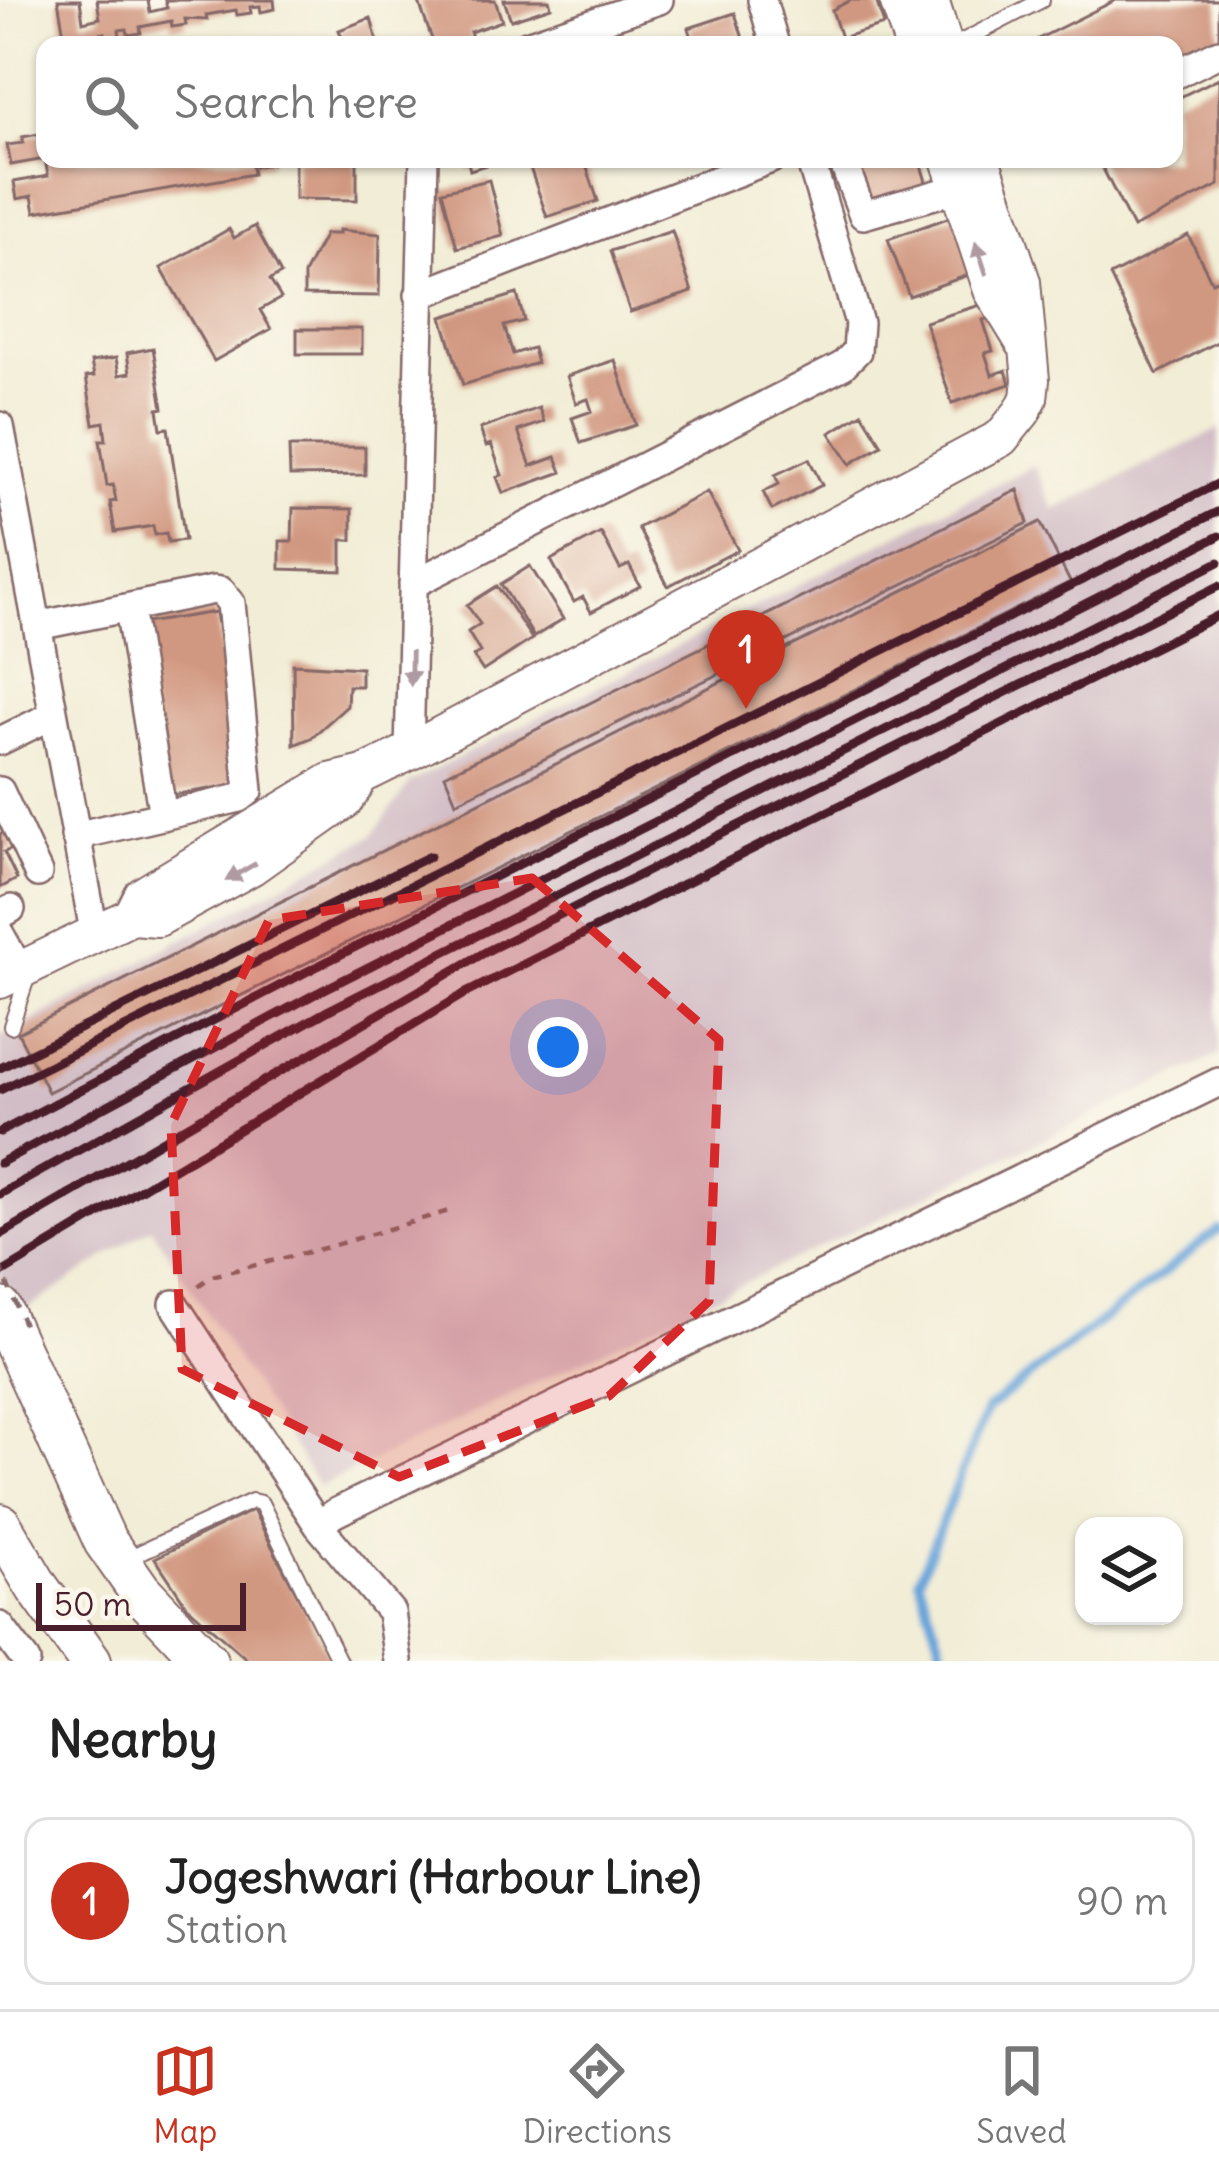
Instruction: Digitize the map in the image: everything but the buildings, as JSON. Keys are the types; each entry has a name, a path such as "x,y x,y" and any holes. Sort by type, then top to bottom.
{"main road":[{"path":"12,1318 50,1428 105,1540 140,1591 206,1661"},
{"path":"0,1525 90,1661"}],"street":[{"path":"553,36 659,0"},
{"path":"762,0 773,36"},
{"path":"898,0 910,36"},
{"path":"930,0 941,36"},
{"path":"1183,71 1219,53"},
{"path":"409,752 424,168"},
{"path":"419,295 748,168"},
{"path":"413,584 842,366 857,350 860,323 813,168"},
{"path":"4,920 17,972 132,916 142,896 330,782 364,774 409,752 1001,438 1029,398 1028,350 992,290 971,168 863,215 845,168"},
{"path":"0,426 3,463 94,932"},
{"path":"37,626 214,590 221,590 231,603 248,791 240,798 75,836"},
{"path":"129,608 163,816"},
{"path":"0,741 53,716"},
{"path":"0,791 38,873"},
{"path":"318,1526 335,1513 1219,1082"},
{"path":"174,1304 318,1526 391,1612 398,1661"},
{"path":"43,1368 132,1556 227,1661"},
{"path":"0,1626 26,1661"}],"lane":[{"path":"973,36 1042,0"},
{"path":"11,1026 17,972"},
{"path":"132,1556 252,1501 261,1503 339,1661"}],"path":[{"path":"174,1304 212,1276 452,1210"},
{"path":"0,1266 12,1318"}],"highlighted area":[{"path":"532,878 719,1040 709,1301 609,1396 399,1477 182,1369 171,1125 269,920"}],"shaded area":[{"path":"1219,429 1219,1055 319,1487 151,1227 0,1327 0,1038 372,836 411,782 1034,465 1054,510"}],"waterway":[{"path":"946,1661 919,1579 987,1409 1219,1230"}],"railway":[{"path":"0,1090 1219,483"},
{"path":"0,1132 306,972 1219,511"},
{"path":"0,1163 317,993 1219,536"},
{"path":"0,1194 329,1010 1219,562"},
{"path":"0,1235 489,950 1219,586"},
{"path":"0,1274 464,994 1219,615"},
{"path":"0,1068 430,856"}],"place":[{"name":"Jogeshwari (Harbour Line)","path":"746,709"}]}
